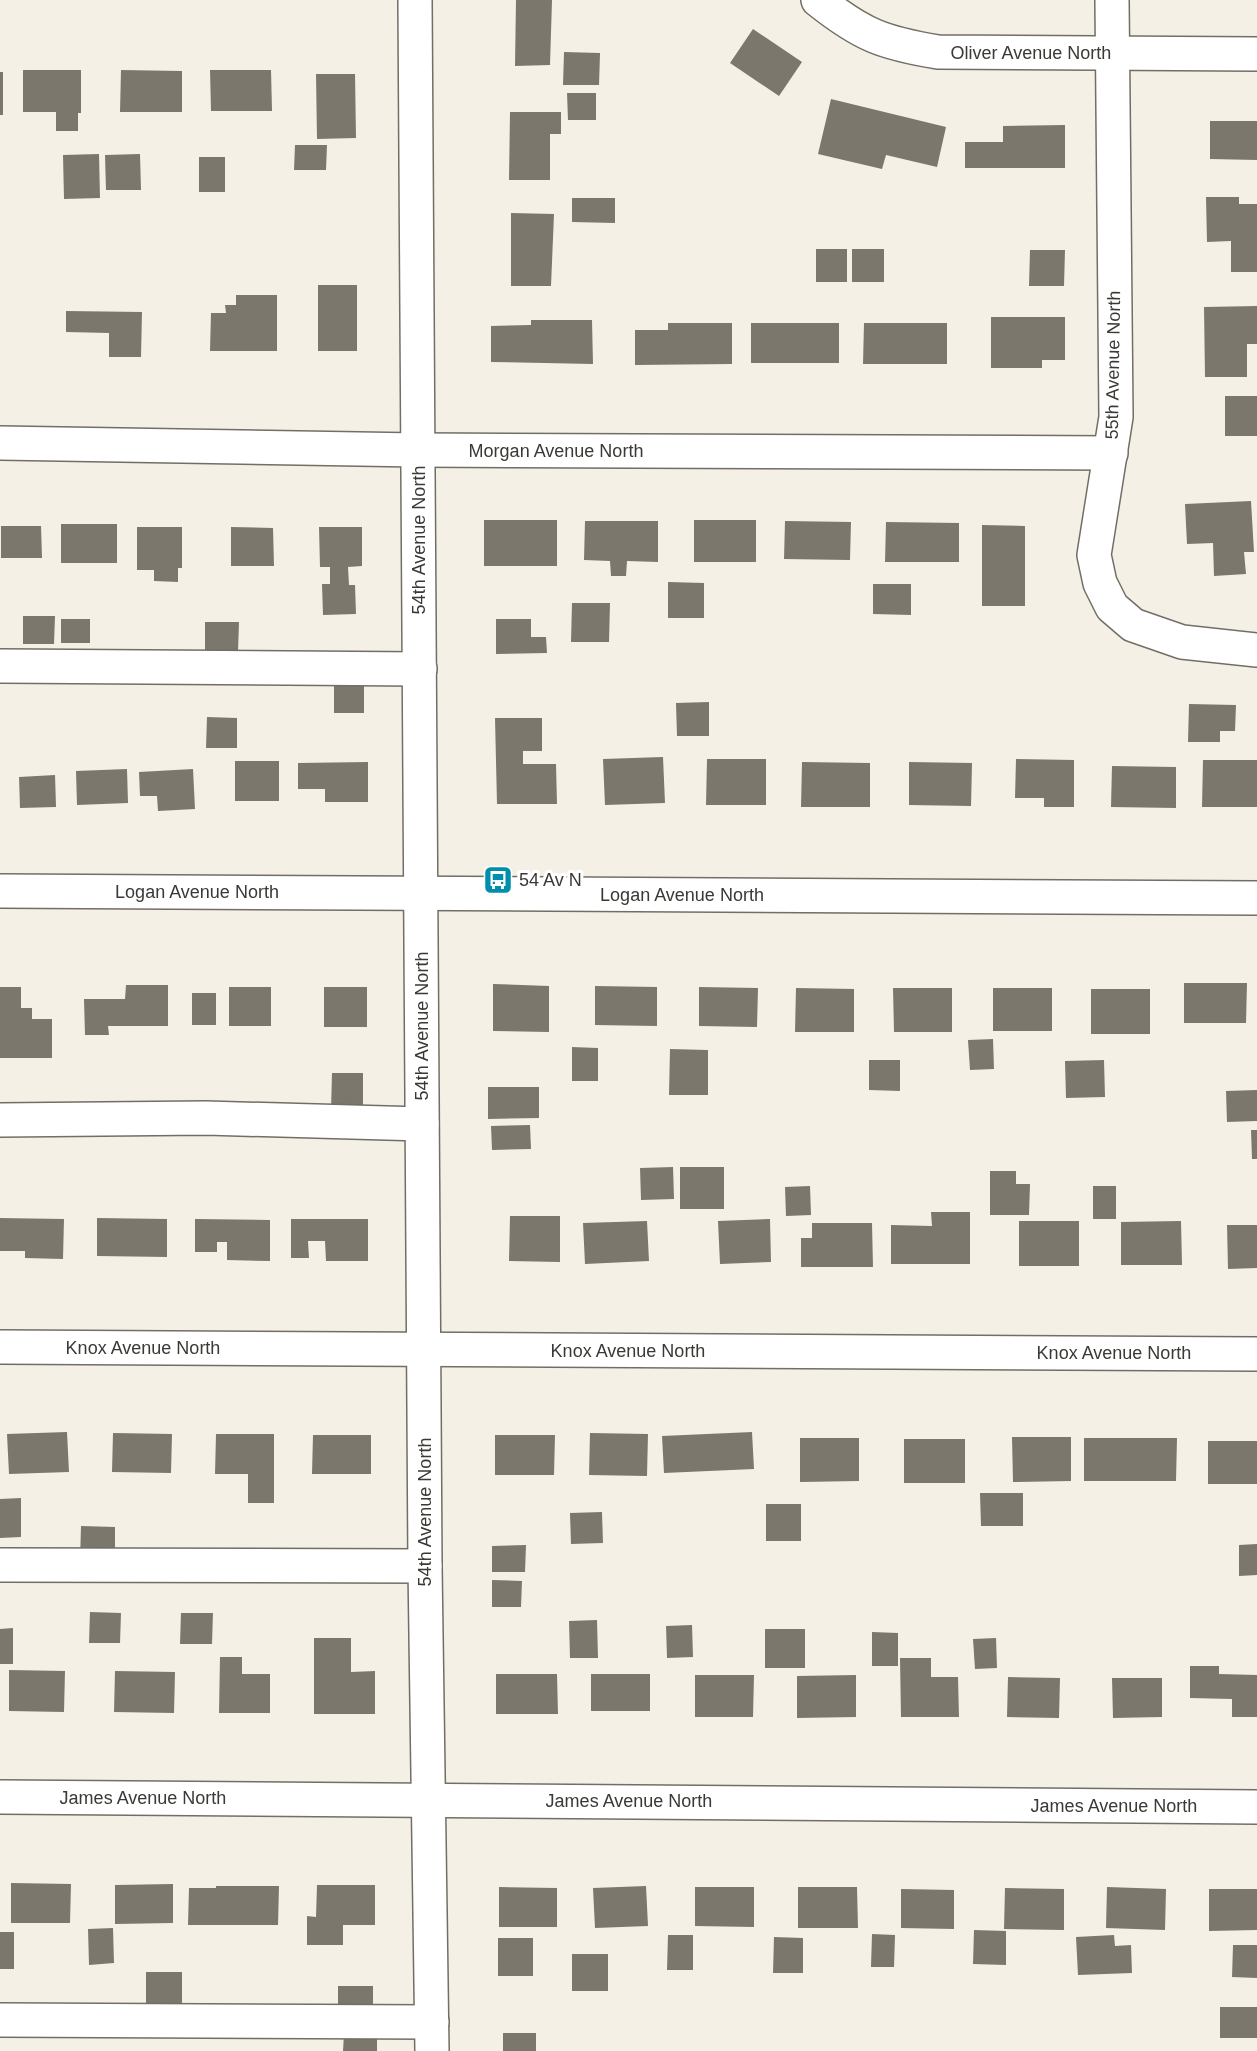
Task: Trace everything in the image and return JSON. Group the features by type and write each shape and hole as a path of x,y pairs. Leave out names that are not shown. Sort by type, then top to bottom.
{"street":[{"name":"54th Avenue North","path":"415,0 423,1350 432,2036"},
{"name":"Oliver Avenue North","path":"818,0 852,26 894,45 938,52 1257,54"},
{"name":"55th Avenue North","path":"1112,0 1116,417 1094,555 1100,583 1112,607 1133,625 1159,636 1182,642 1257,651"},
{"name":"Morgan Avenue North","path":"0,443 418,450 1111,453"},
{"path":"0,666 420,669"},
{"name":"Logan Avenue North","path":"0,891 1257,898"},
{"path":"0,1120 206,1118 422,1124"},
{"name":"Knox Avenue North","path":"0,1347 1257,1354"},
{"path":"0,1565 425,1566"},
{"name":"James Avenue North","path":"0,1797 1257,1807"},
{"path":"0,2020 432,2036"}],"building":[{"path":"516,0 552,0 550,65 515,66"},
{"path":"753,29 802,62 779,96 730,63"},
{"path":"564,52 600,53 599,85 563,85"},
{"path":"23,70 81,70 81,113 78,113 78,131 56,131 56,112 23,112"},
{"path":"121,70 182,71 182,112 120,112"},
{"path":"210,70 271,70 272,111 211,111"},
{"path":"0,72 3,72 3,115 0,115"},
{"path":"316,74 355,74 356,138 317,139"},
{"path":"567,93 596,93 596,120 568,120"},
{"path":"831,99 946,127 937,167 886,155 882,169 818,154"},
{"path":"510,112 561,112 561,134 550,134 550,180 509,180"},
{"path":"1210,121 1257,121 1257,160 1210,159"},
{"path":"1065,125 1065,168 965,168 965,142 1003,142 1003,126"},
{"path":"295,145 327,145 326,170 294,170"},
{"path":"99,154 100,198 64,199 63,155"},
{"path":"140,154 141,190 106,190 105,155"},
{"path":"199,157 225,157 225,192 199,192"},
{"path":"1206,197 1239,197 1239,204 1257,204 1257,272 1231,272 1231,241 1207,242"},
{"path":"572,198 615,198 615,223 572,222"},
{"path":"511,213 554,214 551,286 511,286"},
{"path":"816,249 847,249 847,282 816,282"},
{"path":"852,249 884,249 884,282 852,282"},
{"path":"1030,250 1065,250 1064,286 1029,286"},
{"path":"318,285 357,285 357,351 318,351"},
{"path":"236,295 277,295 277,351 210,351 211,313 226,313 225,305 236,305"},
{"path":"1257,306 1257,344 1247,344 1247,377 1205,377 1204,307"},
{"path":"66,311 142,312 141,357 109,357 109,333 66,332"},
{"path":"991,317 1065,317 1065,360 1042,360 1042,368 991,368"},
{"path":"531,320 592,320 593,364 491,362 491,326 531,325"},
{"path":"668,323 732,323 732,364 635,365 635,330 668,330"},
{"path":"751,323 839,323 839,363 751,363"},
{"path":"864,323 947,323 947,364 863,364"},
{"path":"1225,396 1257,396 1257,436 1225,436"},
{"path":"1251,501 1254,552 1244,552 1246,574 1214,576 1213,543 1187,544 1185,504"},
{"path":"484,520 557,520 557,566 484,566"},
{"path":"694,520 756,520 756,562 694,562"},
{"path":"585,521 658,521 658,562 627,561 626,576 611,576 610,561 584,560"},
{"path":"785,521 851,522 850,560 784,559"},
{"path":"886,522 959,523 959,562 885,562"},
{"path":"61,524 117,524 117,563 61,563"},
{"path":"982,525 1025,526 1025,606 982,606"},
{"path":"1,526 41,526 42,558 1,558"},
{"path":"137,527 182,527 182,568 178,568 178,582 154,581 154,570 137,570"},
{"path":"231,527 273,528 274,566 231,566"},
{"path":"319,527 362,527 362,566 348,567 349,585 355,585 356,614 323,615 322,584 330,584 330,567 320,567"},
{"path":"668,582 704,583 704,618 668,618"},
{"path":"873,584 911,584 911,615 873,614"},
{"path":"572,603 610,603 609,642 571,642"},
{"path":"23,616 55,616 54,644 23,644"},
{"path":"61,619 90,619 90,643 61,643"},
{"path":"496,619 531,619 531,637 546,637 547,653 496,654"},
{"path":"205,622 239,622 238,652 205,652"},
{"path":"334,686 364,686 364,713 334,713"},
{"path":"709,702 709,736 677,736 676,703"},
{"path":"1189,704 1236,705 1235,731 1220,731 1220,742 1188,742"},
{"path":"207,717 237,718 237,748 206,748"},
{"path":"495,718 542,718 542,751 523,751 523,764 556,764 557,804 497,804"},
{"path":"663,757 665,803 605,805 603,759"},
{"path":"707,759 766,759 766,805 706,805"},
{"path":"1016,759 1074,760 1074,807 1044,807 1044,798 1015,798"},
{"path":"1203,760 1257,760 1257,807 1202,807"},
{"path":"235,761 279,761 279,801 235,801"},
{"path":"368,762 368,802 325,802 325,789 298,789 298,763"},
{"path":"802,762 870,763 870,807 801,807"},
{"path":"909,762 972,763 971,806 909,805"},
{"path":"1112,766 1176,767 1176,808 1111,807"},
{"path":"127,769 128,803 77,805 76,771"},
{"path":"193,769 195,809 158,811 157,796 140,796 139,772"},
{"path":"55,775 56,807 20,808 19,777"},
{"path":"1184,983 1247,983 1246,1023 1184,1023"},
{"path":"493,984 549,986 549,1032 493,1031"},
{"path":"126,985 168,985 168,1026 108,1026 109,1035 85,1035 84,999 125,999"},
{"path":"595,986 657,987 657,1026 595,1025"},
{"path":"0,987 21,987 21,1008 32,1008 32,1019 52,1019 52,1058 0,1058"},
{"path":"229,987 271,987 271,1026 229,1026"},
{"path":"324,987 367,987 367,1027 324,1027"},
{"path":"699,987 758,988 757,1027 699,1026"},
{"path":"796,988 854,989 854,1032 795,1032"},
{"path":"893,988 952,988 952,1032 894,1032"},
{"path":"993,988 1052,988 1052,1031 993,1031"},
{"path":"1091,989 1150,989 1150,1034 1091,1034"},
{"path":"192,993 216,993 216,1025 192,1025"},
{"path":"993,1039 994,1069 970,1070 968,1040"},
{"path":"572,1047 598,1048 598,1081 572,1081"},
{"path":"670,1049 708,1050 708,1095 669,1095"},
{"path":"869,1060 900,1060 900,1091 869,1090"},
{"path":"1104,1060 1105,1097 1066,1098 1065,1061"},
{"path":"332,1073 363,1073 363,1110 331,1110"},
{"path":"488,1087 539,1087 539,1118 488,1119"},
{"path":"1257,1090 1257,1121 1227,1122 1226,1091"},
{"path":"530,1125 531,1149 492,1150 491,1126"},
{"path":"1251,1130 1257,1130 1257,1159 1252,1159"},
{"path":"673,1167 674,1199 641,1200 640,1168"},
{"path":"680,1167 724,1167 724,1209 680,1209"},
{"path":"990,1171 1016,1171 1016,1184 1030,1184 1029,1215 990,1215"},
{"path":"810,1186 811,1215 786,1216 785,1187"},
{"path":"1093,1186 1116,1186 1116,1219 1093,1219"},
{"path":"931,1212 970,1212 970,1264 891,1264 891,1225 932,1226"},
{"path":"510,1216 560,1216 560,1262 509,1261"},
{"path":"0,1218 64,1219 63,1259 25,1258 25,1251 0,1251"},
{"path":"97,1218 167,1219 167,1257 97,1256"},
{"path":"195,1219 270,1220 270,1261 227,1260 227,1242 217,1242 217,1252 195,1252"},
{"path":"291,1219 368,1219 368,1261 326,1261 325,1241 308,1241 309,1258 291,1258"},
{"path":"770,1219 771,1262 720,1264 718,1221"},
{"path":"647,1221 649,1261 585,1264 583,1223"},
{"path":"1019,1221 1079,1221 1079,1266 1019,1266"},
{"path":"1181,1221 1182,1265 1121,1265 1121,1222"},
{"path":"812,1223 872,1223 873,1267 801,1267 801,1238 812,1238"},
{"path":"1227,1225 1257,1225 1257,1268 1228,1269"},
{"path":"67,1432 69,1472 9,1474 7,1434"},
{"path":"752,1432 754,1469 664,1473 662,1436"},
{"path":"113,1433 172,1434 171,1473 112,1472"},
{"path":"590,1433 648,1434 647,1476 589,1475"},
{"path":"216,1434 274,1434 274,1503 248,1503 248,1474 215,1474"},
{"path":"313,1435 371,1435 371,1474 312,1474"},
{"path":"495,1435 555,1435 554,1475 495,1475"},
{"path":"1012,1437 1071,1437 1071,1481 1013,1482"},
{"path":"800,1438 859,1438 859,1481 800,1482"},
{"path":"1084,1438 1177,1438 1176,1481 1084,1481"},
{"path":"904,1439 965,1439 965,1483 904,1483"},
{"path":"1208,1441 1257,1441 1257,1484 1208,1484"},
{"path":"980,1493 1023,1493 1023,1526 981,1526"},
{"path":"21,1498 21,1537 0,1538 0,1499"},
{"path":"766,1504 801,1504 801,1541 766,1541"},
{"path":"602,1512 603,1543 571,1544 570,1513"},
{"path":"81,1526 115,1527 115,1562 80,1561"},
{"path":"1257,1544 1257,1575 1239,1576 1239,1545"},
{"path":"526,1545 525,1572 492,1572 492,1546"},
{"path":"492,1580 522,1581 521,1607 492,1607"},
{"path":"90,1612 121,1613 120,1643 89,1643"},
{"path":"181,1613 213,1613 212,1644 180,1644"},
{"path":"597,1620 598,1658 570,1658 569,1621"},
{"path":"692,1625 693,1657 667,1658 666,1626"},
{"path":"13,1628 13,1664 0,1664 0,1629"},
{"path":"765,1629 805,1629 805,1668 765,1668"},
{"path":"872,1632 898,1633 898,1666 872,1666"},
{"path":"314,1638 351,1638 351,1672 375,1671 375,1714 314,1714"},
{"path":"996,1638 997,1668 975,1669 973,1639"},
{"path":"220,1657 242,1657 242,1674 270,1674 270,1713 219,1713"},
{"path":"900,1658 931,1658 931,1677 958,1677 959,1717 901,1717"},
{"path":"1190,1666 1219,1666 1219,1674 1257,1675 1257,1717 1232,1717 1232,1699 1190,1698"},
{"path":"9,1670 65,1671 64,1712 9,1711"},
{"path":"115,1671 175,1672 174,1713 114,1712"},
{"path":"496,1674 557,1674 558,1714 496,1714"},
{"path":"591,1674 650,1674 650,1711 591,1711"},
{"path":"695,1675 754,1675 753,1717 695,1717"},
{"path":"856,1675 856,1717 797,1718 797,1676"},
{"path":"1008,1677 1060,1678 1059,1718 1007,1717"},
{"path":"1112,1678 1162,1678 1162,1717 1113,1718"},
{"path":"11,1883 71,1884 70,1923 11,1923"},
{"path":"173,1884 173,1923 115,1924 115,1885"},
{"path":"317,1885 375,1885 375,1925 343,1925 343,1945 307,1945 307,1916 316,1917"},
{"path":"216,1886 279,1886 278,1925 188,1925 189,1888 216,1888"},
{"path":"646,1886 648,1926 595,1928 593,1888"},
{"path":"499,1887 557,1888 557,1927 499,1927"},
{"path":"695,1887 754,1887 754,1927 695,1926"},
{"path":"798,1887 857,1887 858,1928 798,1928"},
{"path":"1107,1887 1166,1889 1165,1930 1106,1928"},
{"path":"1005,1888 1064,1889 1064,1930 1004,1929"},
{"path":"901,1889 954,1890 954,1929 901,1928"},
{"path":"1209,1889 1257,1889 1257,1930 1209,1931"},
{"path":"113,1928 114,1963 89,1965 88,1929"},
{"path":"974,1930 1006,1931 1006,1965 973,1964"},
{"path":"0,1932 14,1932 14,1969 0,1969"},
{"path":"872,1934 895,1935 894,1967 871,1967"},
{"path":"668,1935 693,1935 693,1970 667,1970"},
{"path":"1114,1935 1115,1946 1131,1945 1132,1973 1078,1975 1076,1937"},
{"path":"774,1937 803,1938 803,1973 773,1973"},
{"path":"498,1938 533,1938 533,1976 498,1976"},
{"path":"1233,1945 1257,1945 1257,1978 1232,1977"},
{"path":"572,1954 608,1954 608,1991 572,1991"},
{"path":"146,1972 182,1972 182,2008 146,2008"},
{"path":"338,1986 373,1986 373,2012 338,2012"},
{"path":"1220,2007 1257,2007 1257,2038 1220,2038"},
{"path":"503,2033 536,2033 536,2051 503,2051"},
{"path":"344,2034 377,2035 377,2051 343,2051"}],"place":[{"name":"54 Av N","path":"498,880"}]}
